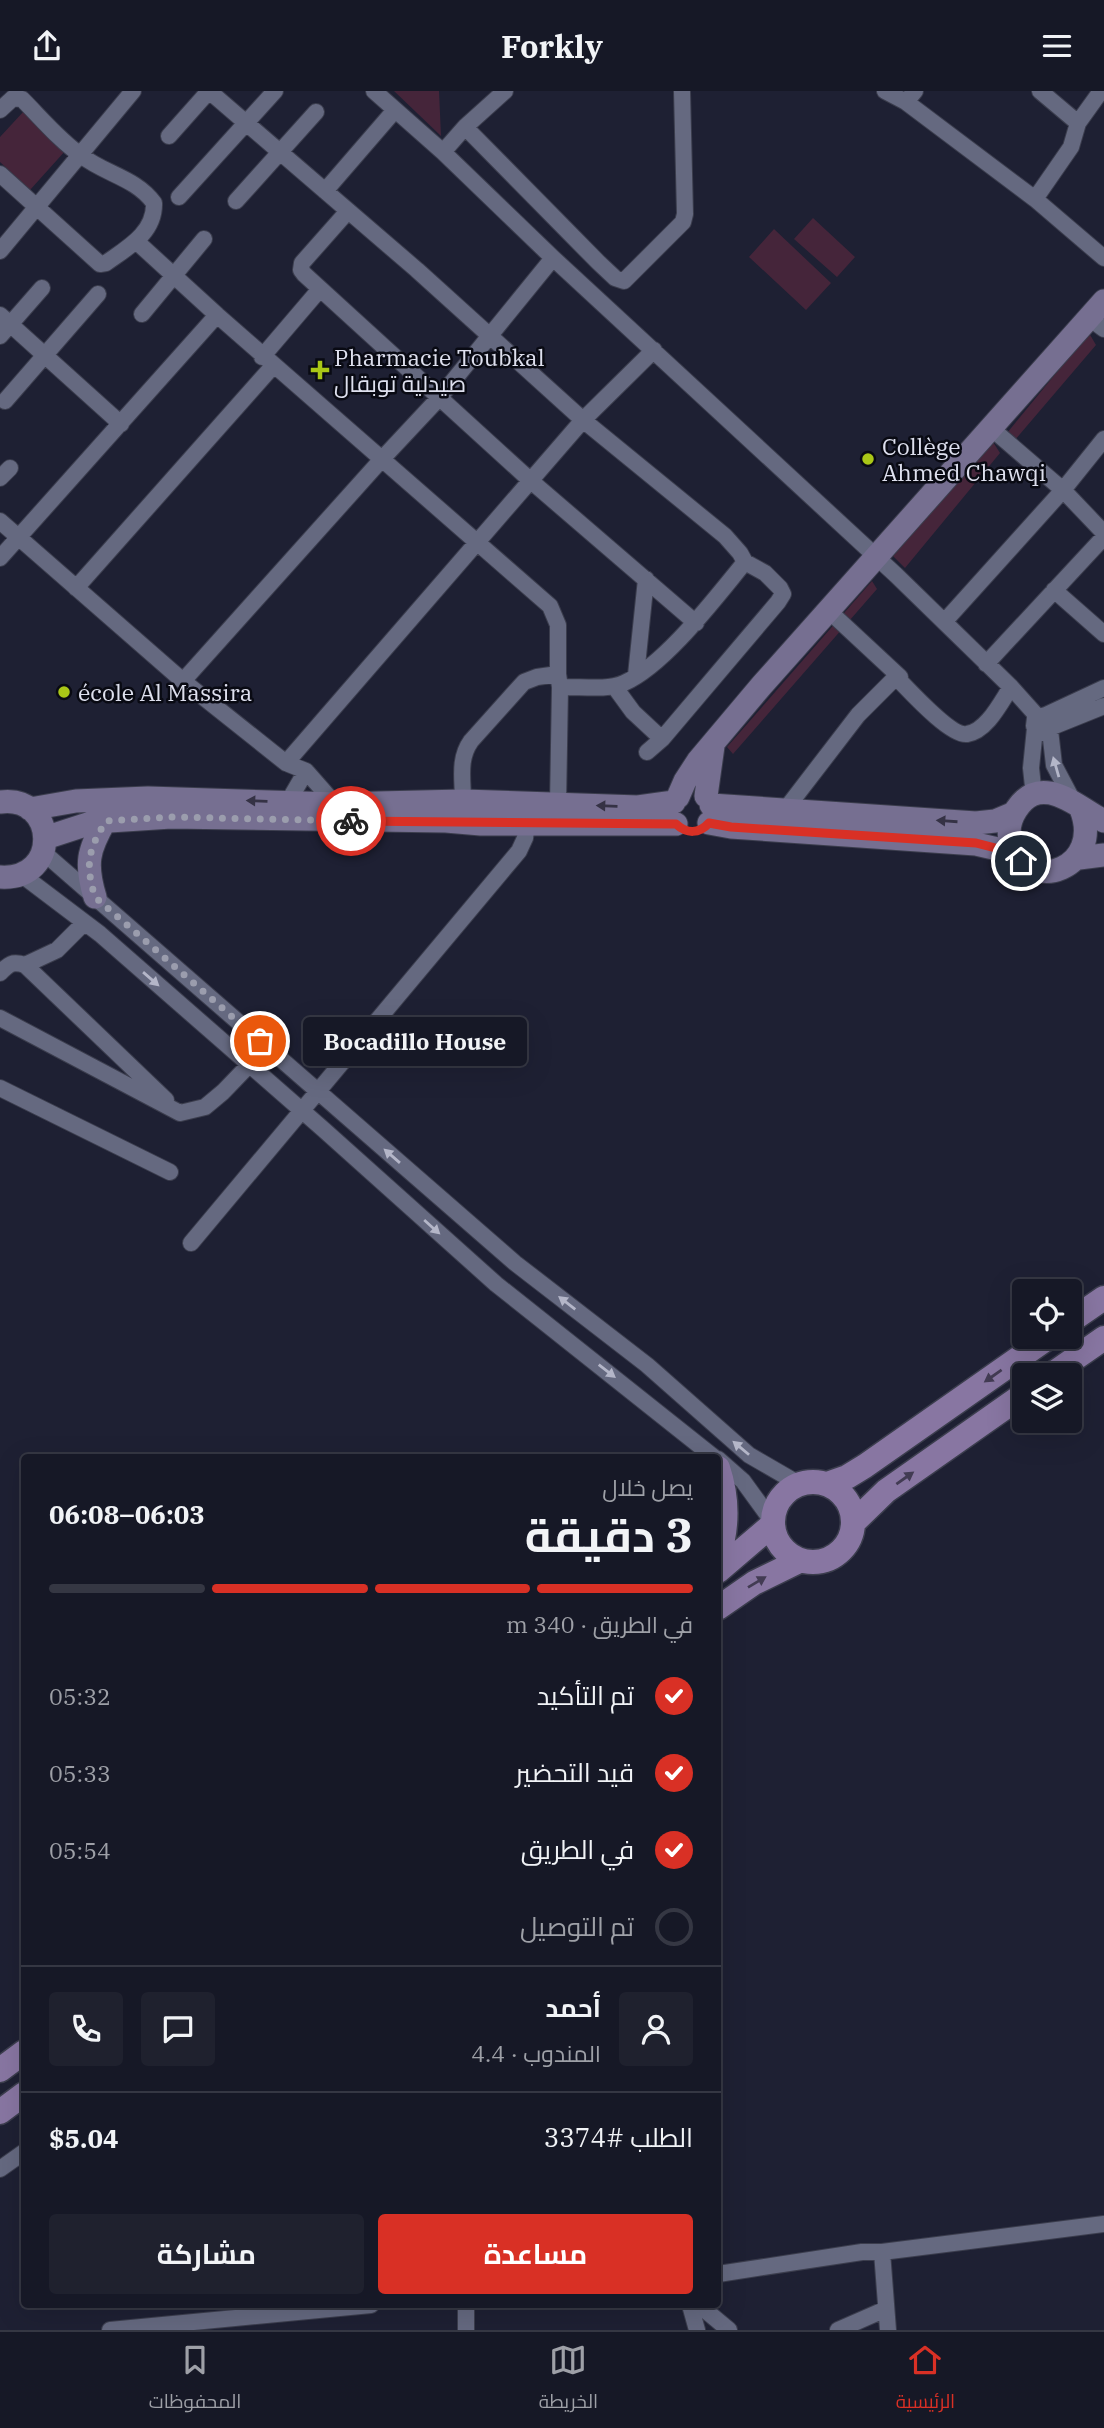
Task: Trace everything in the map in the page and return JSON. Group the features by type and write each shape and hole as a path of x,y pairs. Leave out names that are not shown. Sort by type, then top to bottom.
{"main road":[{"path":"1082,1313 1104,1298"},
{"path":"1068,1363 1104,1338"},
{"path":"827,1484 865,1467 1032,1349"},
{"path":"853,1523 886,1491 1012,1402"},
{"path":"799,1484 827,1484 841,1493 850,1506 852,1531 845,1546 832,1558 816,1563 799,1560 783,1550 778,1543 772,1523 774,1511 783,1495 799,1484"},
{"path":"721,1486 726,1506 721,1546"},
{"path":"721,1568 772,1523"},
{"path":"721,1606 754,1583 799,1560"},
{"path":"0,2070 21,2054"},
{"path":"0,2112 21,2096"}],"street":[{"path":"0,251 132,91"},
{"path":"169,136 209,91 214,93 490,334 583,420 724,536 745,562 765,573 780,588 781,597 662,739 647,752"},
{"path":"179,197 275,91"},
{"path":"44,845 94,823 106,821 171,817 527,824 676,808 690,792 731,827 976,843 1015,853 1030,867 1040,871 1061,870 1079,858 1086,846 1087,820 1054,765 1044,723 1011,687 945,621 553,258 443,152 374,91"},
{"path":"443,152 465,127 505,91"},
{"path":"465,127 598,262 615,278 624,281 683,222 682,91"},
{"path":"885,91 910,96 1104,258"},
{"path":"1040,91 1078,123"},
{"path":"1035,199 1071,147 1078,123 1101,91"},
{"path":"0,110 13,98 22,99 78,154 96,166 130,181 147,194 154,203 153,218 137,242 106,263 100,264 0,174"},
{"path":"324,191 395,110"},
{"path":"236,201 316,112"},
{"path":"348,211 302,263 301,270 531,481 696,622"},
{"path":"142,314 204,239"},
{"path":"137,242 267,361 550,606 558,625 558,804"},
{"path":"183,681 440,397 553,258"},
{"path":"42,288 3,325 45,355 121,424"},
{"path":"76,588 267,361 320,289"},
{"path":"5,401 98,294"},
{"path":"0,558 217,315"},
{"path":"713,746 705,828 686,831 676,808 690,773 762,685 991,428 1099,316"},
{"path":"286,763 583,420 654,349"},
{"path":"986,664 1054,590 1103,529 1063,490 991,428"},
{"path":"945,621 1063,490 1104,439"},
{"path":"0,521 183,681 286,763 306,771 335,804"},
{"path":"463,801 462,759 465,750 524,682 537,677 614,686 625,683 648,668 696,622 745,562"},
{"path":"636,675 646,579"},
{"path":"1054,590 1101,625"},
{"path":"785,810 858,715 896,677 900,677 829,611"},
{"path":"896,677 948,727 966,735 983,724 1011,687"},
{"path":"614,686 633,712 662,739"},
{"path":"1034,796 1031,768 1044,723 1104,688"},
{"path":"1044,723 1104,706"},
{"path":"288,802 306,771"},
{"path":"709,808 785,810 976,823 995,821 1014,813 1034,796 1054,793 1104,821"},
{"path":"30,809 97,799 335,804 463,801 676,808"},
{"path":"0,802 15,802 30,809 41,822 44,845 38,862 6,877"},
{"path":"1014,813 1009,833 1015,853"},
{"path":"25,965 57,950 80,919 93,895 88,863 94,839 106,821"},
{"path":"191,1243 519,851 526,838 527,824"},
{"path":"44,845 134,932 515,1263 646,1365 750,1455 799,1484"},
{"path":"1079,858 1104,855"},
{"path":"6,877 80,919 496,1284 627,1386 708,1454"},
{"path":"118,951 134,932"},
{"path":"0,973 9,964 16,962 25,965 180,1113"},
{"path":"0,1018 180,1113 205,1107 223,1093 249,1065"},
{"path":"0,1088 170,1172"},
{"path":"721,1464 743,1481 764,1507 772,1523"},
{"path":"0,2169 21,2154"},
{"path":"721,2274 862,2252 882,2252 1104,2224"},
{"path":"882,2252 888,2330"},
{"path":"110,2330 340,2308"},
{"path":"466,2308 466,2330"},
{"path":"691,2308 697,2330"},
{"path":"703,2308 729,2330"},
{"path":"838,2330 886,2309"}],"shaded area":[{"path":"394,91 439,91 441,136"},
{"path":"24,111 66,150 30,190 0,162 0,137"},
{"path":"813,218 855,257 837,277 794,239"},
{"path":"774,229 831,283 806,310 749,257"},
{"path":"1089,333 1096,345 1014,441 1007,433"},
{"path":"993,442 1000,453 905,568 893,556"},
{"path":"872,581 877,589 733,754 727,747"}],"way so far":[{"path":"260,1041 95,897 88,875 94,839 106,821 171,817 351,821"}],"place":[{"name":"Pharmacie Toubkal صيدلية توبقال","path":"320,370"},
{"name":"Collège Ahmed Chawqi","path":"868,459"},
{"name":"école Al Massira","path":"64,692"},
{"name":"Bocadillo House","path":"260,1041"}],"route":[{"path":"351,821 676,824 693,832 705,828 709,823 877,838 976,843 1015,853 1021,861"}]}
